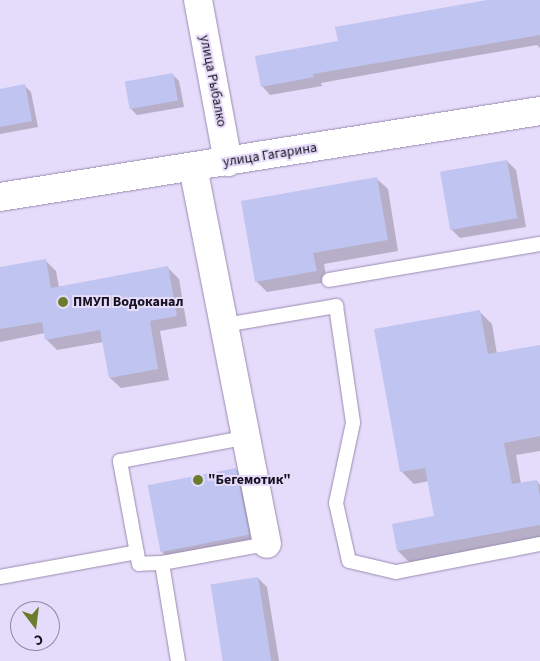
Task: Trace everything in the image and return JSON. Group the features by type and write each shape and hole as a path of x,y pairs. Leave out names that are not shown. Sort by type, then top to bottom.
{"street":[{"name":"улица Рыбалко","path":"198,0 228,162"},
{"name":"улица Гагарина","path":"0,197 540,111"},
{"path":"193,167 248,437 267,544"}],"lane":[{"path":"329,280 540,244"},
{"path":"225,325 336,306 353,423 336,503 349,561 396,572 540,544"},
{"path":"248,437 120,461 139,564 162,563 267,544"},
{"path":"0,577 137,552"},
{"path":"162,563 178,661"}],"building":[{"path":"487,0 540,0 540,35 313,74 314,77 261,87 255,56 338,41 335,27"},
{"path":"173,73 178,101 130,109 125,82"},
{"path":"25,84 32,121 0,127 0,89"},
{"path":"507,160 517,218 450,230 440,172"},
{"path":"377,177 388,240 313,253 317,271 255,282 241,201"},
{"path":"46,259 51,288 168,266 177,316 150,321 158,369 109,378 100,330 45,340 42,322 0,329 0,267"},
{"path":"480,310 488,354 540,345 540,436 504,443 512,484 537,480 540,496 540,525 397,551 392,524 434,516 425,468 400,472 374,329"},
{"path":"236,468 249,535 161,552 148,485"},
{"path":"258,577 271,661 223,661 211,585"}],"place":[{"name":"ПМУП Водоканал","path":"63,302"},
{"name":"\"Бегемотик\"","path":"198,480"}]}
